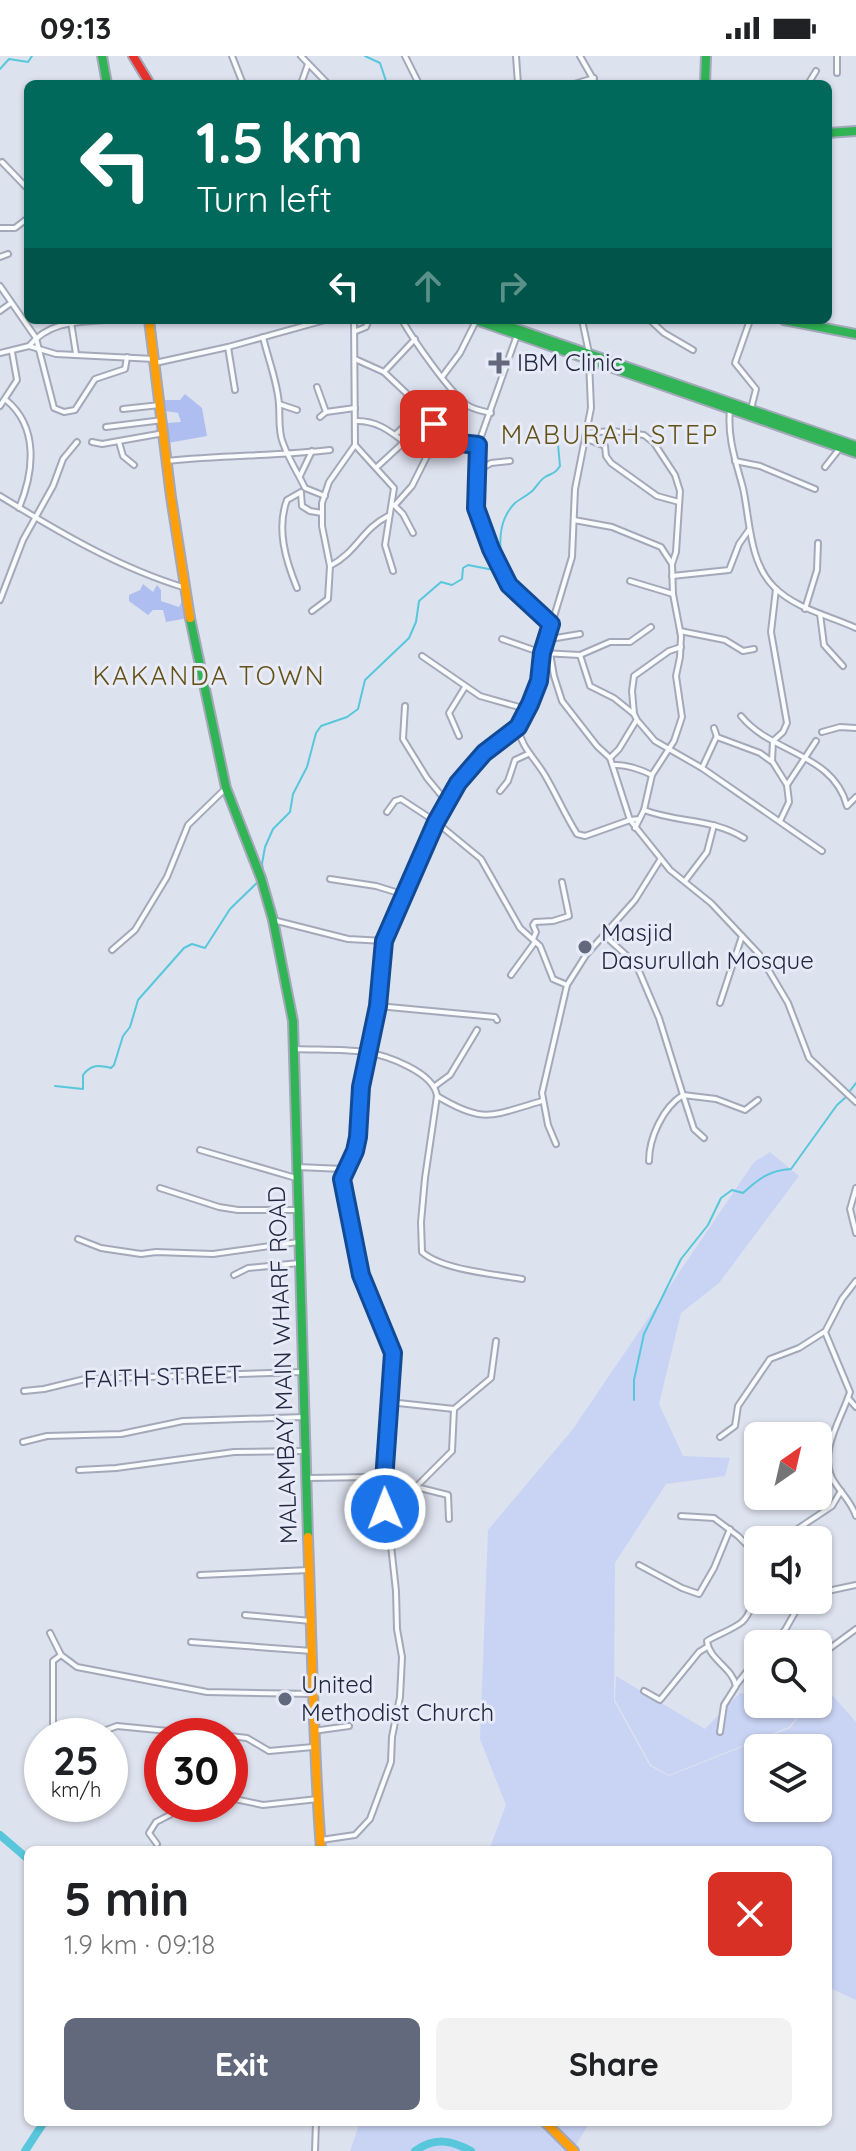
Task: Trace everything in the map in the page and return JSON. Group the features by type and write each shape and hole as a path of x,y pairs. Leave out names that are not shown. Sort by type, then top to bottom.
{"main road":[{"path":"102,56 106,80"},
{"path":"131,56 145,80"},
{"path":"705,80 706,56"},
{"path":"832,133 856,131"},
{"name":"MALAMBAY MAIN WHARF ROAD","path":"150,324 193,634 226,788 262,880 273,920 287,983 295,1049 313,1747 321,1846"},
{"path":"489,324 856,453"},
{"path":"499,324 518,333"},
{"path":"805,324 856,334"},
{"path":"731,407 751,410 856,446"},
{"path":"549,2126 574,2151"}],"street":[{"path":"232,56 241,80"},
{"path":"301,56 324,80"},
{"path":"405,56 417,80"},
{"path":"516,56 518,80"},
{"path":"581,56 594,80"},
{"path":"837,56 837,73"},
{"path":"302,80 308,64"},
{"path":"810,80 816,71"},
{"path":"2,162 24,185"},
{"path":"0,228 15,228 24,221"},
{"path":"0,257 8,254"},
{"path":"0,286 24,321"},
{"path":"0,311 11,303"},
{"path":"26,324 42,350 54,408 64,412 75,410 95,379 125,369 127,357"},
{"path":"0,353 29,346 48,330 65,324"},
{"path":"71,324 76,354"},
{"path":"29,346 56,354 155,361 228,347 310,324"},
{"path":"312,611 328,599 330,566 322,513 325,496 329,482 355,445 355,324"},
{"path":"356,331 367,324"},
{"path":"405,324 442,377 470,407 491,413"},
{"path":"442,377 460,353 474,324"},
{"path":"521,324 478,445 476,508 491,549 509,585 551,627 550,653 562,701 610,758 635,828 660,860 759,954 783,993 809,1058 856,1102"},
{"path":"321,1840 355,1835 367,1824 375,1808 391,1762 402,1657 384,1481 393,1353 361,1275 342,1187 344,1169 355,1151 358,1137 361,1087 378,1006 384,941 446,802 468,768 518,727 539,681 542,653 570,569 575,489 591,408 589,357 583,324"},
{"path":"654,324 693,350"},
{"path":"749,324 735,363 756,389 751,410"},
{"path":"263,337 279,404 280,434 294,471 300,476"},
{"path":"384,372 415,338"},
{"path":"228,347 235,390"},
{"path":"0,406 17,380 12,352"},
{"path":"355,359 384,372 423,409 451,442"},
{"path":"317,387 326,412"},
{"path":"6,400 14,406 25,426 32,450 30,471 19,508"},
{"path":"279,404 297,410"},
{"path":"123,409 160,405"},
{"path":"731,407 729,428 749,530 759,561 776,589 805,609 856,628"},
{"path":"320,417 326,412 355,408"},
{"path":"396,434 423,409"},
{"path":"106,427 163,420"},
{"path":"357,421 371,421 427,456"},
{"path":"585,435 612,431 649,438 675,475 680,491 672,576 680,631 681,647 676,676 682,717 670,748 652,775 644,810 635,828"},
{"path":"92,442 102,444 164,433"},
{"path":"585,435 605,446 611,463 657,496 680,502"},
{"path":"119,441 123,456 134,465"},
{"path":"0,600 34,518 53,486 63,459 77,442"},
{"path":"393,571 385,545 388,516 394,504 406,492 427,456 451,442 478,445"},
{"path":"377,467 403,443"},
{"path":"355,445 394,488 406,492"},
{"path":"825,467 840,448"},
{"path":"167,461 330,450"},
{"path":"312,451 300,476 302,506 322,513"},
{"path":"477,471 491,463 510,461"},
{"path":"735,461 760,466 815,489"},
{"path":"394,488 394,504 413,533"},
{"path":"297,588 287,565 281,521 287,500 303,490 325,496"},
{"path":"0,496 34,518 121,563 186,588"},
{"path":"330,566 345,558 371,525 388,516"},
{"path":"573,519 612,527 661,547 672,564"},
{"path":"672,576 729,570 741,539 749,530"},
{"path":"805,609 817,570 818,543"},
{"path":"0,578 7,578"},
{"path":"630,581 673,594"},
{"path":"772,761 773,741 787,723 771,632 776,589"},
{"path":"820,614 824,645 843,666"},
{"path":"502,639 542,653 580,655 610,642 630,642 651,627"},
{"path":"680,631 725,640 743,651 754,649"},
{"path":"550,639 580,634"},
{"path":"681,647 669,651 634,676 632,691 637,720 655,741 702,768 822,851"},
{"path":"580,655 590,686 614,698 634,714"},
{"path":"422,656 486,698 526,709"},
{"path":"459,736 449,713 465,687"},
{"path":"405,706 403,739 446,802"},
{"path":"741,716 756,731 806,756 830,774 844,794 847,806 856,797"},
{"path":"610,758 637,720"},
{"path":"518,727 528,754 544,773 577,834 585,836 639,819"},
{"path":"822,732 840,727 856,728"},
{"path":"702,768 717,737 714,728"},
{"path":"717,737 760,753 772,761 787,785 789,802 780,821"},
{"path":"787,785 816,741"},
{"path":"500,791 508,781 515,760 528,754"},
{"path":"614,765 628,765 652,775"},
{"path":"112,950 135,930 167,877 188,825 226,788"},
{"path":"387,812 395,801 401,799 436,822 481,859 520,928 534,941 553,979 567,985"},
{"path":"644,810 727,828 744,838"},
{"path":"685,881 707,852 714,825"},
{"path":"556,1144 542,1101 543,1083 567,985 581,962 635,900 660,860"},
{"path":"330,879 376,886 403,894"},
{"path":"511,975 534,941 535,922 569,916 562,882"},
{"path":"273,920 348,939 384,941"},
{"path":"604,935 636,964 659,1018 694,1129 704,1138"},
{"path":"720,1003 742,936"},
{"path":"378,1006 495,1017 497,1020"},
{"path":"435,1086 450,1075 477,1030"},
{"path":"295,1049 368,1052 408,1067 435,1086 437,1096 421,1222 422,1252 452,1265 522,1279"},
{"path":"649,1161 650,1148 662,1119 671,1104 683,1095 716,1099 745,1110 758,1100"},
{"path":"437,1096 466,1113 487,1116 542,1101"},
{"path":"200,1150 298,1178"},
{"path":"297,1167 344,1169"},
{"path":"160,1188 229,1209 297,1210"},
{"path":"856,1188 850,1209 856,1233"},
{"path":"78,1239 101,1248 141,1254 213,1254 298,1242"},
{"path":"234,1275 248,1268 299,1263"},
{"path":"720,1437 735,1426 741,1400 770,1359 799,1348 825,1332 842,1299 856,1282"},
{"path":"825,1332 848,1385 848,1398 829,1455 831,1475 856,1516"},
{"path":"389,1402 454,1409 489,1382 496,1341"},
{"name":"FAITH STREET","path":"24,1391 94,1378 303,1372"},
{"path":"848,1398 856,1407"},
{"path":"416,1487 452,1451 454,1409"},
{"path":"23,1442 47,1436 121,1434 183,1421 304,1417"},
{"path":"79,1470 234,1452 306,1451"},
{"path":"308,1478 373,1477 448,1495 449,1519"},
{"path":"802,1526 832,1506 841,1491"},
{"path":"681,1516 708,1516 719,1520 744,1544"},
{"path":"639,1565 699,1594 730,1529"},
{"path":"200,1575 309,1570"},
{"path":"832,1590 856,1585"},
{"path":"644,1691 660,1700 695,1656 707,1647 709,1639 738,1625 748,1614"},
{"path":"245,1615 311,1621"},
{"path":"832,1647 856,1629"},
{"path":"50,1633 61,1655 77,1667 207,1692 314,1694"},
{"path":"191,1642 312,1651"},
{"path":"707,1647 731,1673 736,1686"},
{"path":"53,1718 53,1661 61,1655"},
{"path":"720,1732 724,1705 744,1675"},
{"path":"313,1731 349,1726"},
{"path":"248,1739 269,1751 313,1747"},
{"path":"248,1802 263,1805 318,1799"},
{"path":"157,1844 149,1833 152,1825 158,1822"},
{"path":"315,2151 316,2126"}],"shaded area":[{"path":"185,394 202,408 207,436 168,443 167,423 181,422 178,413 166,411 165,400 180,400"},
{"path":"143,584 153,592 157,585 161,590 161,601 179,607 183,599 188,618 166,622 163,610 153,610 148,615 129,601 129,595 140,590"},
{"path":"770,1152 799,1176 719,1283 681,1313 659,1404 683,1456 730,1458 725,1476 666,1484 615,1563 614,1701 650,1766 669,1776 744,1746 744,1822 832,1822 832,1734 775,1734 790,1728 798,1718 832,1718 832,1695 856,1722 856,2000 832,1989 832,1846 491,1846 506,1805 480,1739 488,1530 573,1429 754,1162"},
{"path":"616,1676 705,1729 740,1693 744,1694 744,1718 796,1718 789,1727 772,1734 744,1734 744,1745 669,1775 651,1765 615,1700"},
{"path":"359,2126 588,2126 572,2151 350,2151"}],"waterway":[{"path":"0,69 9,59 28,62 32,56"},
{"path":"365,56 380,63 386,80"},
{"path":"502,565 500,540 505,517 515,503 560,466 557,434"},
{"path":"55,1086 83,1089 83,1075 89,1069 99,1066 111,1068 114,1065 138,1000 184,948 192,944 205,948 230,909 264,876 262,864 265,847 273,829 290,812 293,794 307,767 316,733 321,726 347,717 358,709 365,680 409,638 416,622 419,601 441,582 452,585 462,579 463,568 468,565 499,571"},
{"path":"849,1092 856,1083"},
{"path":"634,1400 634,1380 644,1334 681,1259 708,1225 721,1198 732,1190 743,1193 771,1173 791,1169 846,1097"},
{"path":"0,1835 24,1856"},
{"path":"25,2151 41,2126"},
{"path":"415,2151 436,2142 457,2144 471,2151"}],"traffic: fast":[{"path":"102,56 106,80"},
{"path":"705,80 706,56"},
{"path":"832,133 856,131"},
{"path":"487,324 856,453"},
{"path":"503,324 856,446"},
{"path":"805,324 856,334"},
{"path":"190,618 226,788 261,878 273,920 293,1021 308,1537"}],"traffic: slow":[{"path":"149,324 190,618"},
{"path":"308,1537 321,1846"},
{"path":"549,2126 574,2151"}],"traffic: jam":[{"path":"133,56 148,80"}],"place":[{"name":"IBM Clinic","path":"499,363"},
{"name":"Masjid Dasurullah Mosque","path":"585,947"},
{"name":"United Methodist Church","path":"285,1699"}],"district":[{"name":"MABURAH STEP","path":"610,435"},
{"name":"KAKANDA TOWN","path":"209,676"}],"route":[{"path":"385,1509 384,1481 393,1353 361,1275 342,1187 344,1169 355,1151 358,1137 361,1087 378,1006 382,951 406,887 443,807 468,768 518,727 530,704 539,681 542,653 551,624 509,585 491,549 476,508 478,445 451,442 434,424"}]}
